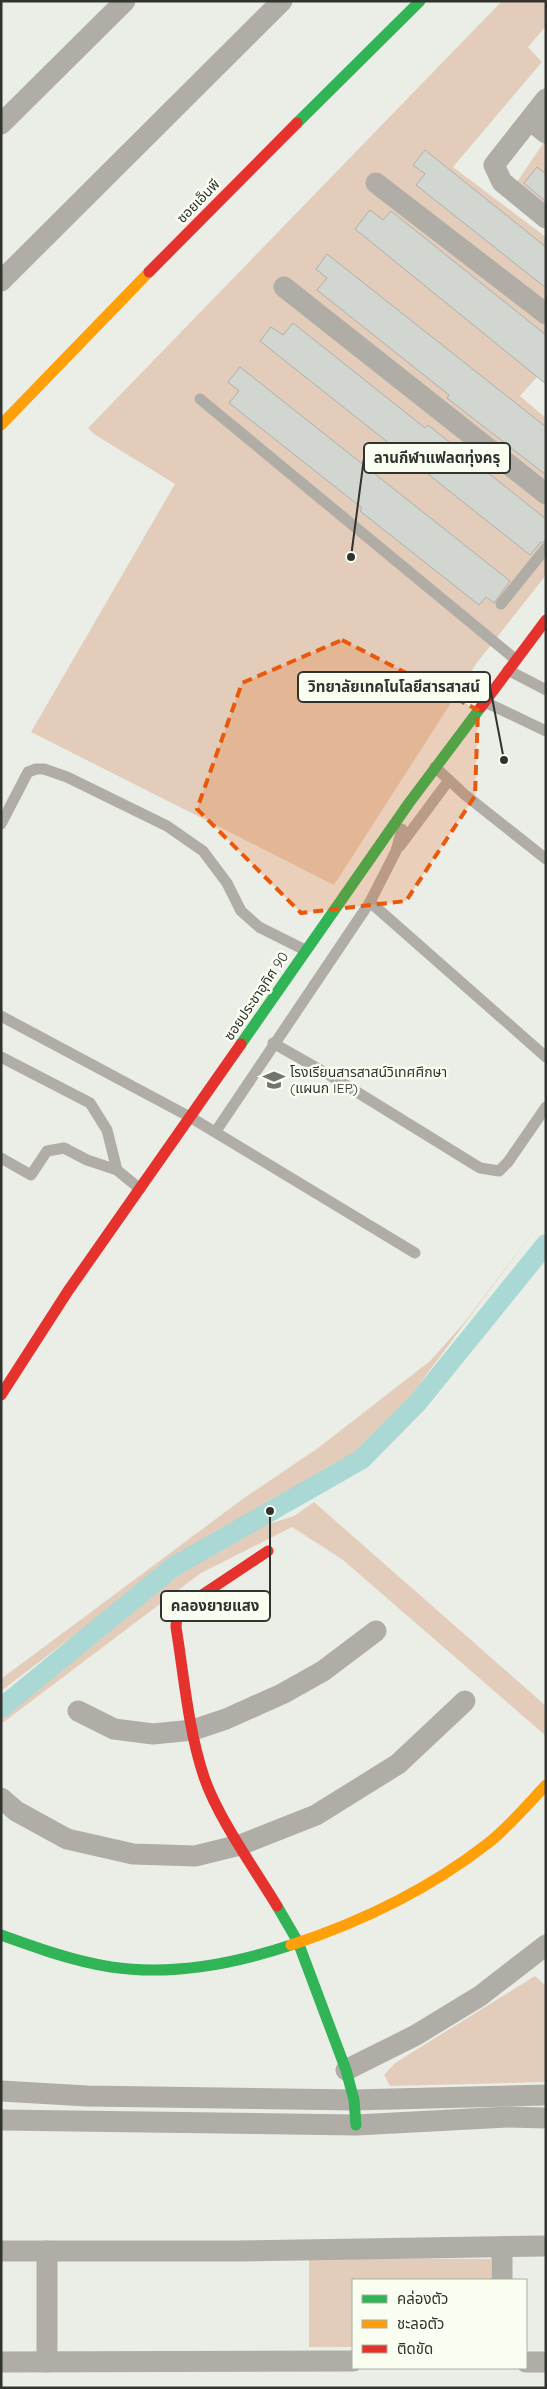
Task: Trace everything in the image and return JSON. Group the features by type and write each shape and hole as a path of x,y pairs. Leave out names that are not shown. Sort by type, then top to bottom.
{"street":[{"path":"1,124 125,1"},
{"path":"1,281 282,1"},
{"name":"ซอยเอ็นพี","path":"1,426 250,169 420,1"},
{"path":"546,100 538,126 494,165 502,182 546,218"},
{"path":"376,182 546,314"},
{"path":"284,287 546,494"},
{"name":"ซอยประชาอุทิศ 90","path":"1,1395 68,1291 408,803 483,701 546,620"},
{"path":"268,1551 184,1606 177,1615 176,1627 193,1730 204,1777 217,1806 298,1942 346,2070 354,2100 356,2125"},
{"path":"78,1711 114,1729 153,1734 193,1730 226,1719 282,1694 323,1671 376,1631"},
{"path":"1,1798 16,1811 67,1839 133,1854 195,1856 240,1845 316,1815 398,1764 465,1701"},
{"path":"1,1935 60,1957 129,1969 190,1969 251,1958 370,1914 429,1884 488,1843 546,1785"},
{"path":"346,2070 416,2034 480,1996 546,1945"},
{"path":"1,2092 87,2096 354,2100 546,2095"},
{"path":"1,2120 356,2125 508,2117 546,2118"},
{"path":"1,2251 238,2251 546,2246"},
{"path":"502,2247 502,2279"},
{"path":"47,2251 47,2362"},
{"path":"1,2362 352,2361"},
{"path":"527,2362 546,2362"}],"lane":[{"path":"200,399 515,659"},
{"path":"500,604 546,548"},
{"path":"507,670 546,690"},
{"path":"483,701 546,730"},
{"path":"435,767 546,859"},
{"path":"1,824 28,772 44,769 67,777 167,826 203,851 227,883 241,911 259,927 305,950"},
{"path":"216,1131 370,902 396,851 449,780"},
{"path":"396,851 408,803"},
{"path":"370,902 546,1057"},
{"path":"1,1016 216,1131 415,1253"},
{"path":"273,1044 331,1076 480,1168 499,1171 508,1162 546,1107"},
{"path":"1,1057 90,1103 108,1130 117,1170"},
{"path":"1,1158 31,1175 47,1151 64,1148 87,1160 117,1170 140,1189"}],"highlighted area":[{"path":"342,640 478,710 475,796 406,901 301,913 197,809 242,683"}],"shaded area":[{"path":"502,1 546,1 546,26 528,47 542,62 453,167 546,237 546,367 520,396 546,418 546,575 476,664 334,885 31,732 175,484 94,434 88,428"},
{"path":"546,139 546,206 517,182"},
{"path":"546,1215 385,1430 355,1454 160,1570 1,1691 1,1679 244,1498 318,1448 430,1361 464,1323"},
{"path":"314,1502 546,1706 546,1736 343,1560 292,1527 201,1573 1,1724 1,1711 190,1561 256,1528 294,1516"},
{"path":"535,1976 546,1986 546,2082 390,2086 384,2075 395,2063"},
{"path":"309,2258 491,2259 491,2279 352,2279 352,2347 309,2347"}],"building":[{"path":"425,150 546,247 546,288 416,185 425,174 413,165"},
{"path":"537,167 546,174 546,202 524,183"},
{"path":"370,210 383,220 391,211 546,335 546,384 355,229"},
{"path":"327,254 546,427 546,475 447,398 449,395 317,290 327,278 316,269"},
{"path":"293,323 425,428 428,425 546,519 546,541 540,543 530,555 260,341 271,327 283,335"},
{"path":"240,367 510,581 494,603 486,597 479,605 360,511 362,508 229,403 239,391 228,382"}],"waterway":[{"path":"1,1708 173,1567 362,1459 418,1402 546,1244"}],"traffic: fast":[{"path":"297,123 420,1"},
{"path":"241,1044 409,803 481,707"},
{"path":"277,1906 298,1942 346,2070 354,2100 356,2125"},
{"path":"1,1935 69,1958 111,1967 156,1970 225,1963 291,1945"}],"traffic: slow":[{"path":"1,425 149,272"},
{"path":"291,1945 368,1915 394,1903 442,1876 487,1844 518,1816 546,1785"}],"traffic: jam":[{"path":"149,272 297,123"},
{"path":"481,707 546,620"},
{"path":"1,1395 68,1291 241,1044"},
{"path":"268,1551 184,1607 177,1615 176,1627 190,1721 204,1777 227,1826 277,1906"}],"place":[{"name":"ลานกีฬาแฟลตทุ่งครุ","path":"351,557"},
{"name":"วิทยาลัยเทคโนโลยีสารสาสน์","path":"504,760"},
{"name":"โรงเรียนสารสาสน์วิเทศศึกษา (แผนก IEP)","path":"274,1080"},
{"name":"คลองยายแสง","path":"270,1511"}]}
